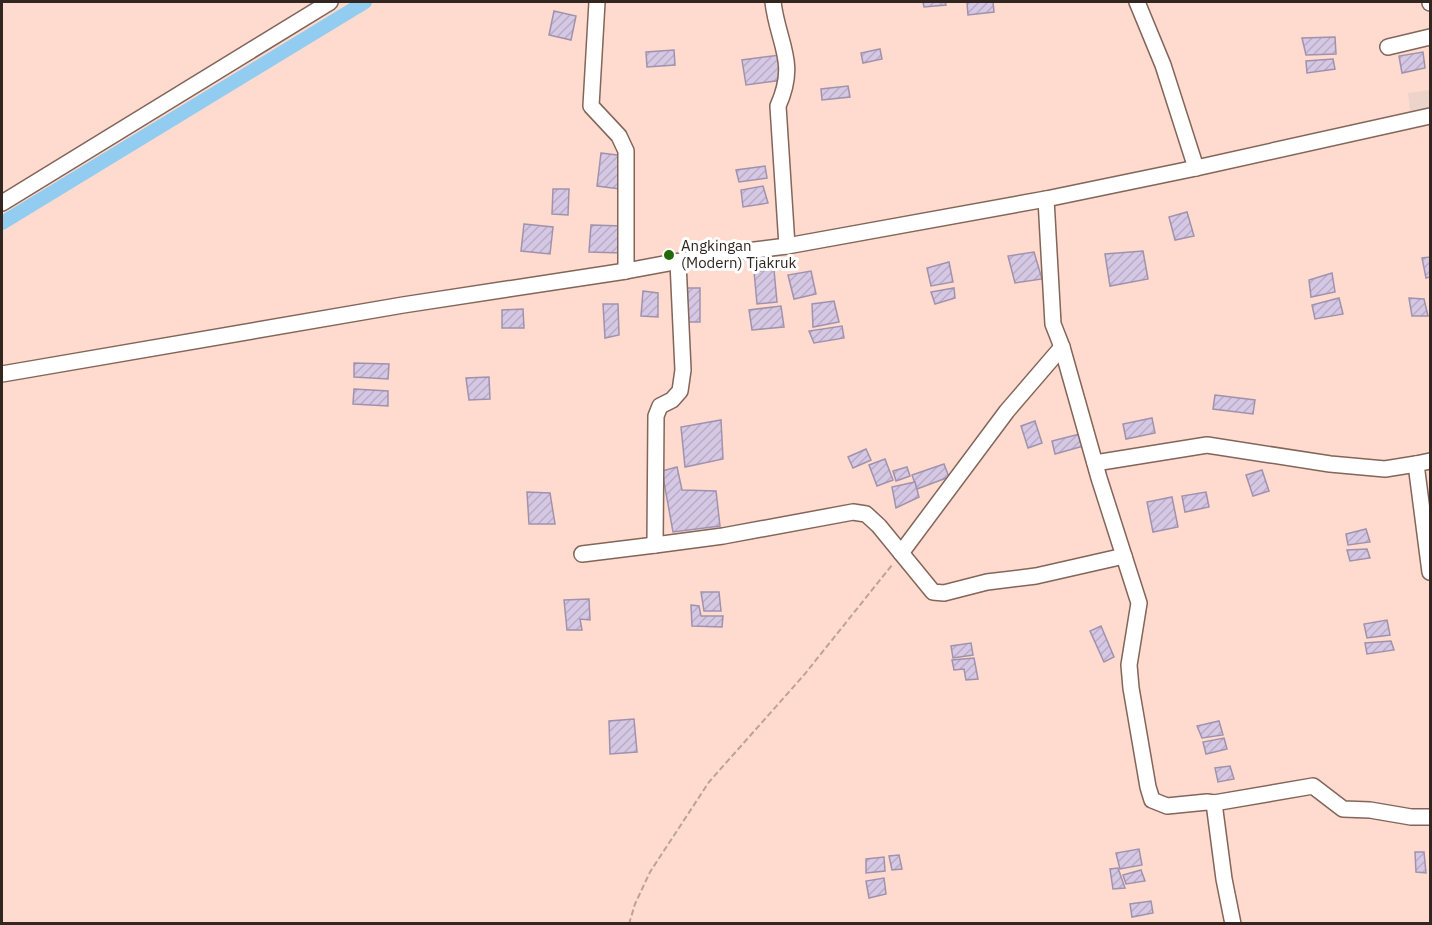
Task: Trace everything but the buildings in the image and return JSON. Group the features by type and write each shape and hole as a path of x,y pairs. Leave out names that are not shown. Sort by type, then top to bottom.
{"street":[{"path":"2,203 330,2"},
{"path":"597,2 591,106 619,136 626,151 626,271"},
{"path":"773,2 775,18 785,47 788,75 785,91 778,106 787,246"},
{"path":"1137,2 1163,65 1196,168"},
{"path":"1388,47 1431,37"},
{"path":"2,374 403,305 787,246 1046,199 1431,116"},
{"path":"1046,199 1053,324 1062,347 1095,463 1139,603 1131,647 1130,678 1152,800 1167,806 1207,802 1214,804 1313,786 1343,808 1410,817 1431,817"},
{"path":"655,545 656,416 660,406 672,400 680,391 683,370 678,262"},
{"path":"901,554 1007,411 1062,347"},
{"path":"1095,463 1206,445 1330,464 1384,469 1423,462 1431,572"},
{"path":"582,554 723,536 853,512 866,514 879,526 933,592 944,593 987,582 1036,576 1124,556"},
{"path":"1214,804 1224,879 1233,924"}],"path":[{"path":"629,924 635,904 650,872 709,782 804,675 901,554"}],"shaded area":[{"path":"1430,90 1430,108 1410,111 1408,93"}],"waterway":[{"path":"2,223 365,2"}],"place":[{"name":"Angkingan (Modern) Tjakruk","path":"669,255"}]}
